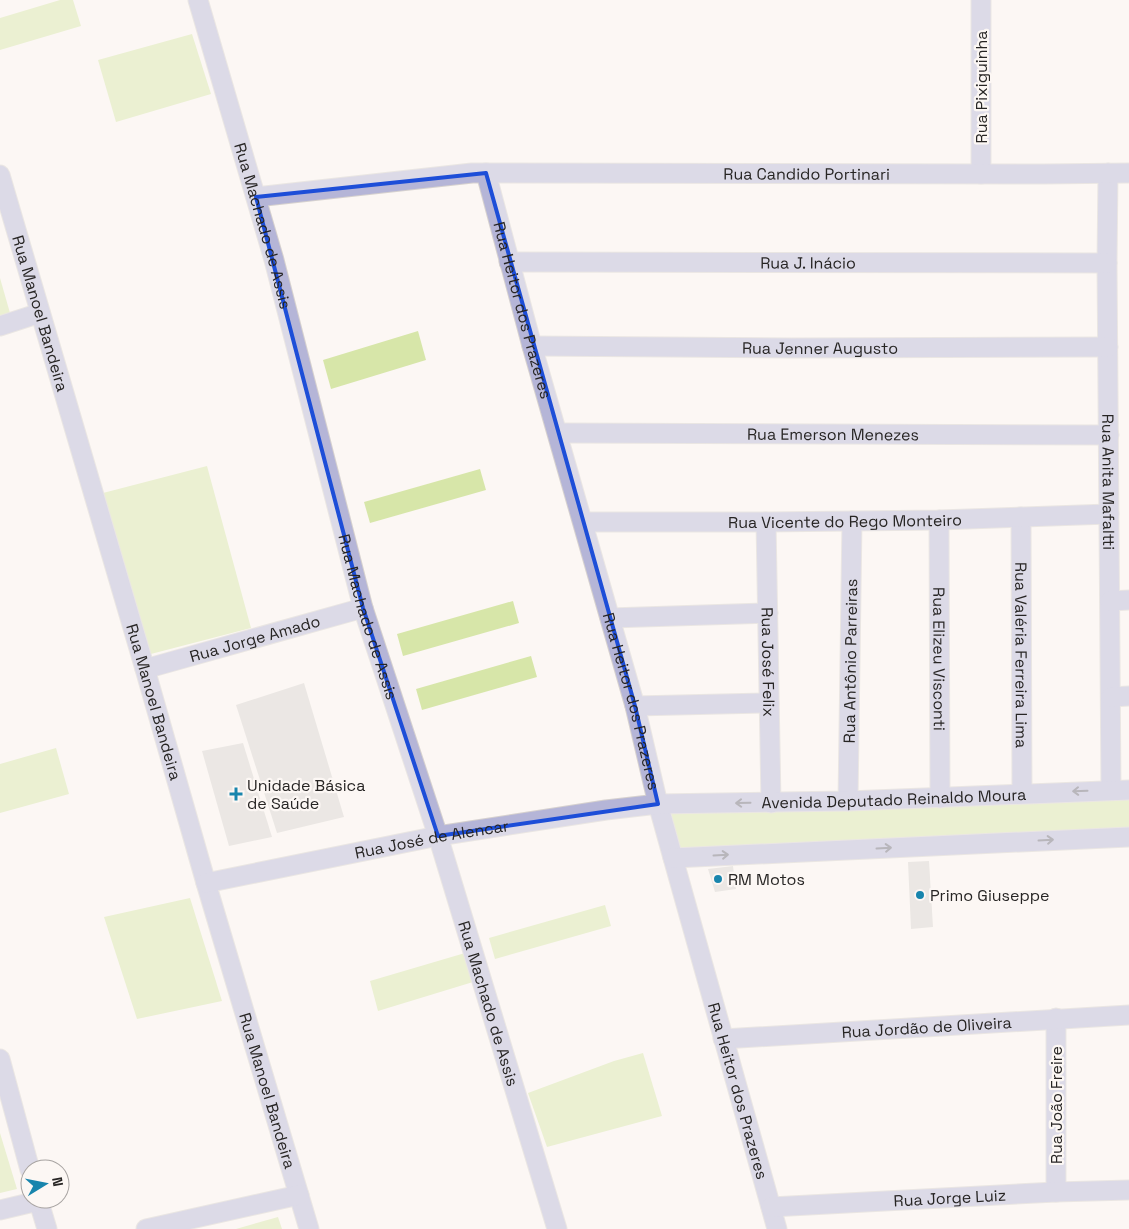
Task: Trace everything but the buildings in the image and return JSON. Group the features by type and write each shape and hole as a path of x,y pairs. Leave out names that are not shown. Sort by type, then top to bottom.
{"street":[{"name":"Rua Machado de Assis","path":"198,0 274,260 363,608 438,836 557,1229"},
{"name":"Rua Pixiguinha","path":"981,0 981,174"},
{"name":"Rua Candido Portinari","path":"256,197 472,173 1129,173"},
{"name":"Rua Heitor dos Prazeres","path":"486,173 532,346 635,706 658,804 777,1229"},
{"name":"Rua Anita Mafaltti","path":"1108,173 1110,601 1120,696 1120,790"},
{"name":"Rua Manoel Bandeira","path":"0,175 146,669 206,883 309,1229"},
{"name":"Rua J. Inácio","path":"509,262 1107,263"},
{"path":"0,326 40,314"},
{"name":"Rua Jenner Augusto","path":"532,346 791,348 1108,347"},
{"name":"Rua Emerson Menezes","path":"558,433 1109,435"},
{"name":"Rua Vicente do Rego Monteiro","path":"583,522 939,520 1109,514"},
{"name":"Rua Valéria Ferreira Lima","path":"1021,517 1022,793"},
{"name":"Rua Elizeu Visconti","path":"939,520 940,798"},
{"name":"Rua Antônio Parreiras","path":"848,801 852,521"},
{"name":"Rua José Felix","path":"766,522 771,802"},
{"path":"1110,601 1129,600"},
{"name":"Rua Jorge Amado","path":"146,669 363,608"},
{"path":"610,618 768,613"},
{"path":"635,706 770,704"},
{"name":"Avenida Deputado Reinaldo Moura","path":"658,804 848,801 1120,790"},
{"name":"Rua José de Alencar","path":"206,883 438,836 606,810 658,804"},
{"path":"673,858 1129,837"},
{"name":"Rua Jordão de Oliveira","path":"724,1039 1129,1015"},
{"name":"Rua João Freire","path":"1056,1018 1056,1192"},
{"path":"0,1059 27,1159"},
{"name":"Rua Jorge Luiz","path":"771,1207 1129,1190"},
{"path":"146,1229 299,1195"},
{"path":"0,1210 20,1205"},
{"path":"41,1209 47,1229"}],"highlighted area":[{"path":"486,173 635,706 658,804 438,836 363,608 256,197"}],"green space":[{"path":"60,0 73,0 81,26 0,50 0,18"},
{"path":"192,34 211,94 116,122 98,60"},
{"path":"0,278 12,320 0,324"},
{"path":"418,331 426,360 331,389 323,360"},
{"path":"207,466 251,628 147,655 103,493"},
{"path":"480,469 486,490 370,523 364,502"},
{"path":"513,601 519,623 403,656 397,634"},
{"path":"531,656 537,677 422,710 416,689"},
{"path":"56,748 69,794 0,813 0,764"},
{"path":"1129,790 1129,837 673,858 658,804"},
{"path":"190,898 222,1001 137,1019 104,917"},
{"path":"605,905 611,926 495,959 489,938"},
{"path":"465,953 473,982 378,1011 370,981"},
{"path":"643,1053 662,1116 547,1147 528,1093 614,1061"},
{"path":"0,1133 17,1189 0,1193"},
{"path":"278,1217 282,1229 236,1229"}],"place":[{"name":"Unidade Básica de Saúde","path":"236,794"},
{"name":"RM Motos","path":"718,879"},
{"name":"Primo Giuseppe","path":"920,895"}]}
